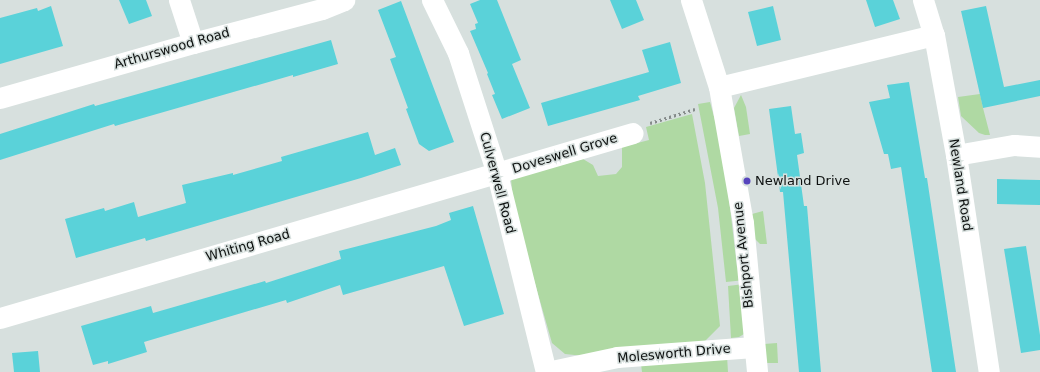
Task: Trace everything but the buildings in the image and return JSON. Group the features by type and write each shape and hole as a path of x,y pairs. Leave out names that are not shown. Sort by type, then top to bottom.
{"street":[{"path":"179,0 193,43"},
{"name":"Arthurswood Road","path":"0,98 193,43 322,9 344,0"},
{"name":"Culverwell Road","path":"432,0 458,53 497,174 546,372"},
{"name":"Bishport Avenue","path":"691,0 719,87 743,223 757,372"},
{"name":"Newland Road","path":"923,0 934,35 956,155 989,372"},
{"path":"719,87 934,35"},
{"name":"Doveswell Grove","path":"497,174 633,133"},
{"path":"956,155 1014,145 1040,147"},
{"name":"Whiting Road","path":"0,318 497,174"},
{"name":"Molesworth Drive","path":"546,372 617,357 754,347"}],"path":[{"path":"633,133 646,124 695,109"}],"green space":[{"path":"980,94 990,135 979,133 961,116 958,97"},
{"path":"741,95 746,107 750,134 739,136 734,108"},
{"path":"710,102 716,124 727,182 737,267 744,271 745,280 726,282 718,208 698,104"},
{"path":"692,114 705,183 720,326 705,341 584,356 565,354 552,343 514,210 511,179 583,159 593,165 598,176 616,174 622,167 622,147 649,140 646,127"},
{"path":"763,211 767,244 760,244 754,238 752,214"},
{"path":"744,284 744,334 739,337 731,338 728,286"},
{"path":"777,343 778,363 766,363 764,344"},
{"path":"727,356 728,372 642,372 641,364"}],"place":[{"name":"Newland Drive","path":"747,181"}]}
